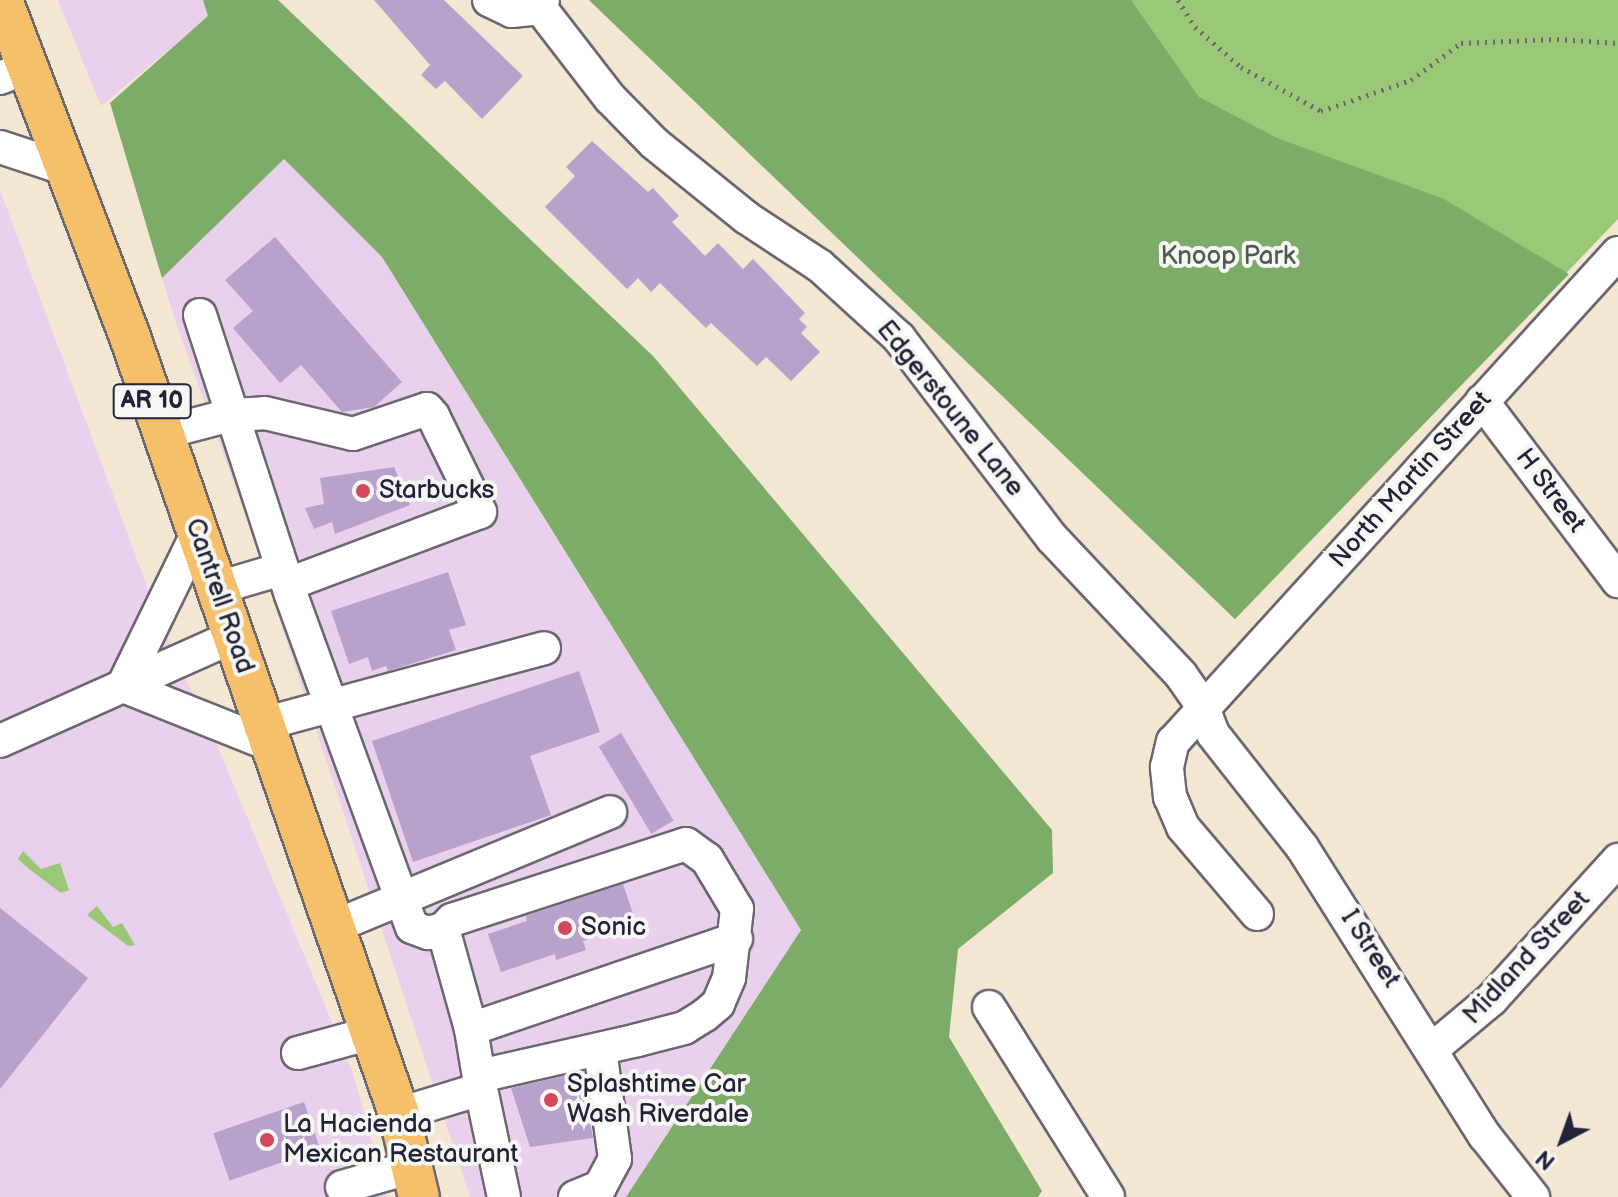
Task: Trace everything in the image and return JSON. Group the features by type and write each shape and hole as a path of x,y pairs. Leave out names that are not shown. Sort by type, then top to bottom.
{"main road":[{"name":"Cantrell Road","path":"2,0 14,72 64,168 162,433 399,1114 416,1182"}],"street":[{"name":"Edgerstoune Lane","path":"489,0 512,11 541,3 610,98 654,143 747,218 820,266 899,338 1052,538 1181,675 1202,705"},
{"path":"0,147 64,168"},
{"name":"North Martin Street","path":"1257,914 1183,827 1170,797 1167,767 1173,742 1202,705 1618,253"},
{"path":"200,315 285,576 412,927 428,933 443,929 452,920 686,844 707,859 730,892 737,909 736,939 729,978 718,1004 684,1028 480,1082 399,1114"},
{"name":"H Street","path":"1482,401 1618,581"},
{"path":"162,433 231,415 265,413 353,434 427,409 480,512 285,576 214,589"},
{"path":"123,686 197,534"},
{"path":"0,741 233,637"},
{"path":"123,686 267,735 334,707 544,648"},
{"name":"I Street","path":"1202,705 1213,734 1302,847 1485,1136 1533,1197"},
{"path":"333,927 400,896 610,812"},
{"name":"Midland Street","path":"1431,1050 1484,1008 1618,860"},
{"path":"443,929 471,1029 504,1197"},
{"path":"471,1029 736,939"},
{"path":"989,1007 1108,1197"},
{"path":"298,1053 371,1033"},
{"path":"575,1197 600,1187 615,1159 600,1049"},
{"path":"342,1187 416,1182"}],"path":[{"path":"1178,0 1195,27 1241,67 1321,111 1411,80 1461,43 1557,39 1618,43"}],"shaded area":[{"path":"58,0 203,0 209,16 101,106"},
{"path":"284,158 382,257 801,930 626,1197 470,1197 243,508 177,326 162,278"},
{"path":"0,190 164,632 218,747 353,1073 387,1197 0,1197"}],"green space":[{"path":"203,0 278,0 653,356 1052,830 1053,873 958,949 949,1037 1042,1191 1038,1197 626,1197 801,930 382,257 284,159 162,278 110,103 208,16"},
{"name":"Knoop Park","path":"589,0 1618,0 1618,219 1235,619"},
{"name":"Knoop Park","path":"589,0 1131,0 1199,97 1277,138 1444,199 1569,274 1235,619"},
{"path":"23,851 41,869 60,863 69,890 61,893 29,869 18,859"},
{"path":"97,906 113,927 122,923 135,945 128,946 87,915"}],"building":[{"path":"374,0 444,0 523,76 482,119 445,81 436,89 421,75 430,65"},
{"path":"592,141 648,192 653,188 679,216 672,222 705,256 718,243 743,269 753,259 805,313 799,319 807,327 801,333 820,352 791,381 766,357 757,366 711,323 706,328 660,283 651,292 638,278 627,289 545,207 575,176 566,167"},
{"path":"275,237 402,382 374,407 342,412 301,365 280,383 233,328 253,311 225,280"},
{"name":"Starbucks","path":"394,467 410,505 335,534 332,522 314,529 305,508 324,504 320,478"},
{"path":"448,572 466,625 449,630 456,650 388,671 386,666 372,671 368,657 349,664 331,611"},
{"path":"579,671 600,732 530,756 551,815 413,862 372,741"},
{"path":"621,733 674,820 651,834 599,746"},
{"name":"Sonic","path":"623,884 636,923 583,941 586,950 556,960 555,954 501,972 488,934 527,921 526,916"},
{"path":"0,908 88,978 0,1089"},
{"name":"Splashtime Car Wash Riverdale","path":"582,1072 593,1138 530,1147 511,1088"},
{"name":"La Hacienda Mexican Restaurant","path":"304,1102 320,1149 230,1181 213,1133"}],"place":[{"name":"Starbucks","path":"363,491"},
{"name":"Sonic","path":"565,928"},
{"name":"Splashtime Car Wash Riverdale","path":"551,1100"},
{"name":"La Hacienda Mexican Restaurant","path":"267,1140"}]}
